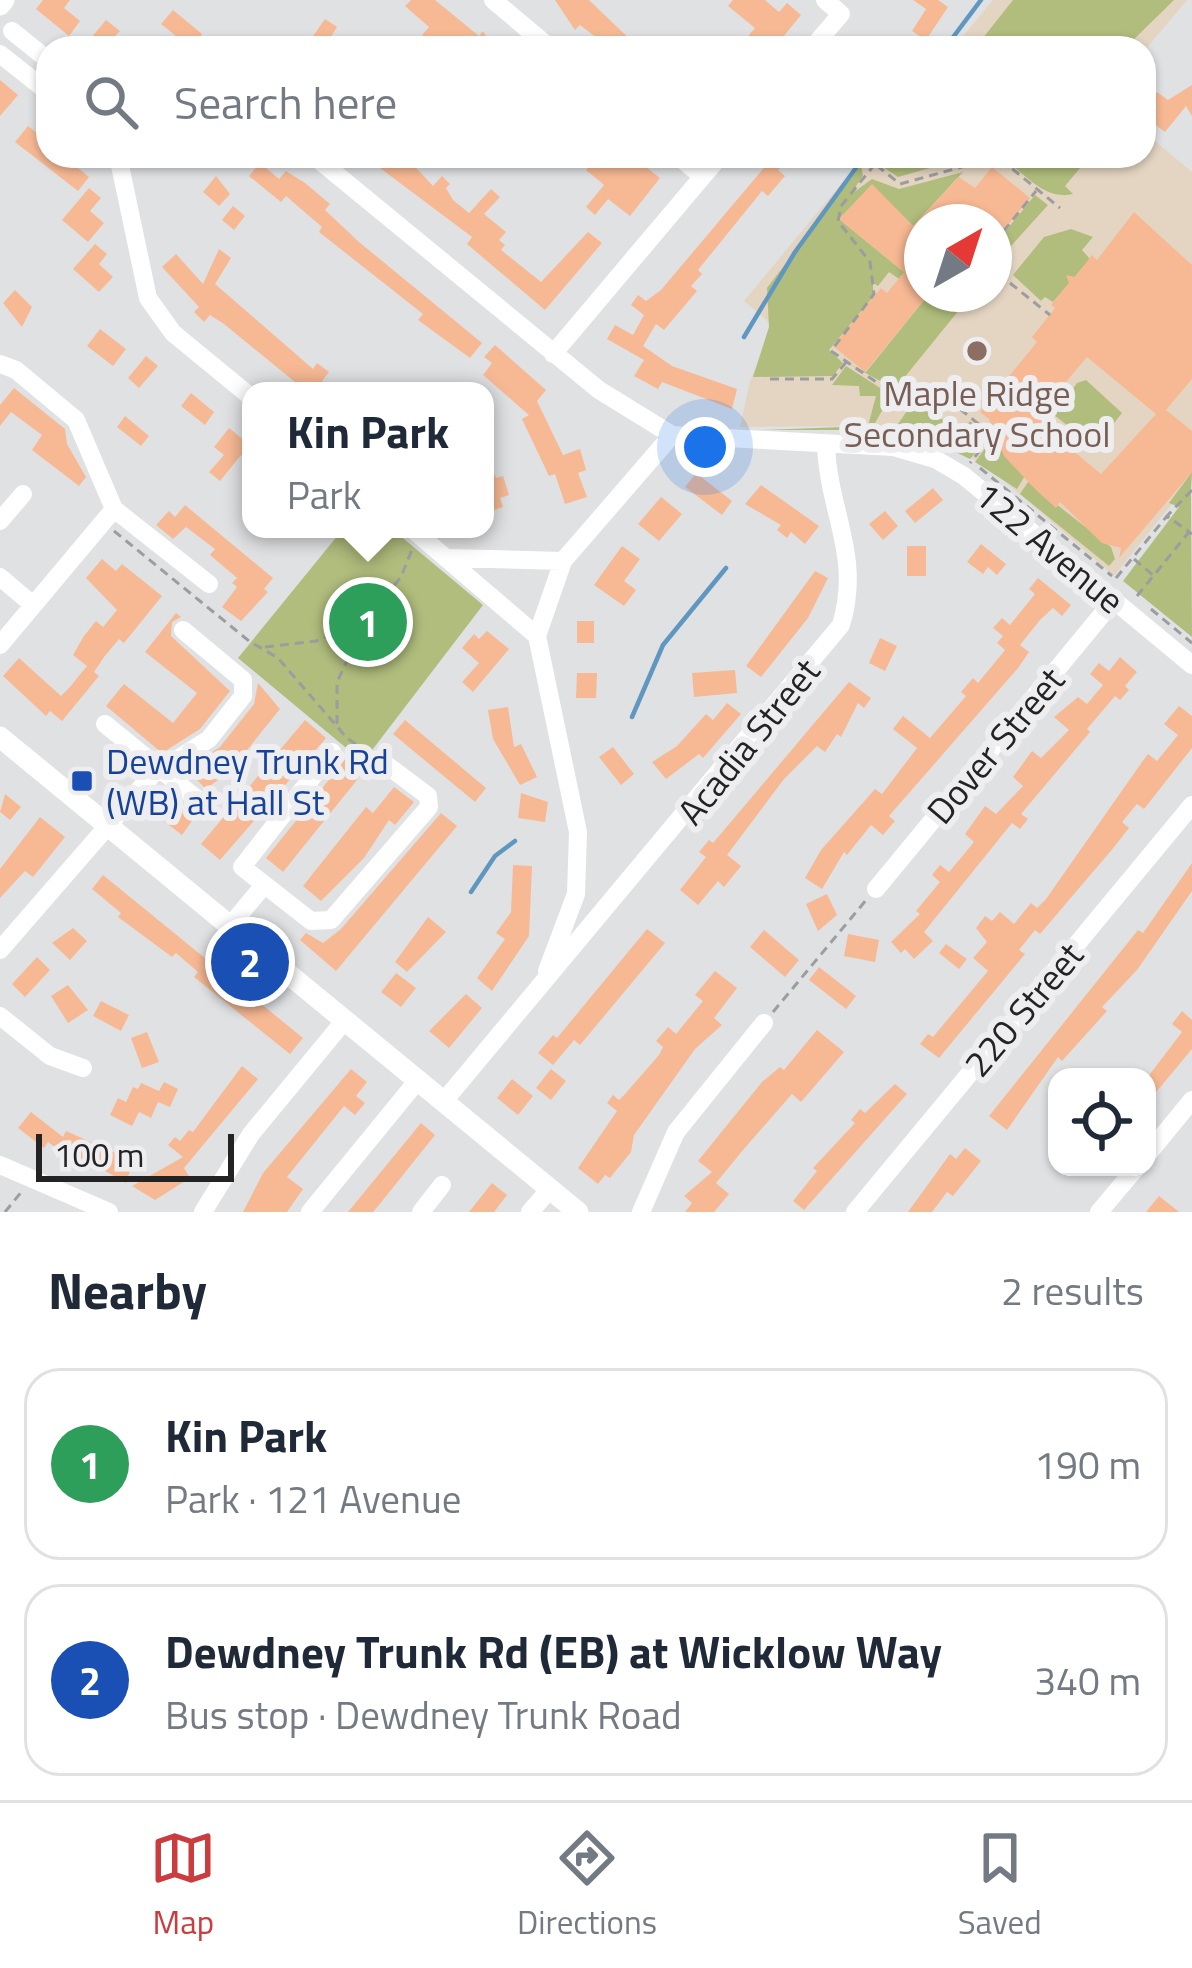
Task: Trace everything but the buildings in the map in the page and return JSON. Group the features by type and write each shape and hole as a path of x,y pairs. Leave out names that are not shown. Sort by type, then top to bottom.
{"main road":[{"path":"0,737 578,1212"}],"street":[{"path":"493,0 536,36"},
{"path":"822,36 841,14 825,0"},
{"path":"12,31 36,50"},
{"path":"0,54 36,82"},
{"path":"121,168 148,298 173,333 242,390"},
{"path":"328,168 607,396 672,435 563,561 537,636 423,538"},
{"path":"692,168 702,176"},
{"path":"553,354 709,168"},
{"path":"0,364 16,370 76,420 108,516 209,584"},
{"name":"122 Avenue","path":"672,435 894,447 950,467 1192,665"},
{"name":"Acadia Street","path":"444,1101 535,998 841,625 851,562 829,484 826,444"},
{"path":"0,521 22,494"},
{"path":"0,645 108,516"},
{"path":"448,558 563,561"},
{"path":"0,577 33,605"},
{"name":"Dover Street","path":"876,889 1114,601"},
{"path":"0,950 162,769 209,739 243,696 243,680 182,630"},
{"name":"Acadia Street","path":"535,998 576,894 578,832 537,636"},
{"path":"105,724 203,804"},
{"path":"332,752 242,868 311,921 331,920 429,807 428,796 388,766"},
{"name":"220 Street","path":"854,1212 1192,806"},
{"path":"230,926 264,885"},
{"path":"0,1016 50,1056 82,1068"},
{"path":"203,1212 251,1134 345,1020"},
{"path":"641,1212 676,1132 764,1023"},
{"path":"310,1212 418,1080"},
{"path":"1156,1143 1192,1100"},
{"path":"0,1165 109,1212"},
{"path":"1099,1212 1129,1176"},
{"path":"421,1212 442,1185"},
{"path":"530,1212 550,1189"}],"path":[{"path":"872,168 838,215 870,262 873,297 832,347 901,399"},
{"path":"880,168 900,184 960,168"},
{"path":"1010,168 1060,208"},
{"path":"1012,221 1037,190"},
{"path":"1012,285 1050,315"},
{"path":"770,380 832,380 847,362"},
{"path":"960,409 994,435 970,463"},
{"path":"1115,579 1192,490"},
{"path":"108,516 288,667 338,726 388,766"},
{"path":"1136,597 1190,533 1167,516"},
{"path":"338,726 337,682 366,620 401,577 414,538"},
{"path":"1133,558 1154,576"},
{"path":"263,648 316,641 366,620"},
{"path":"764,1023 876,889"},
{"path":"5,1212 32,1179"}],"shaded area":[{"path":"993,0 1187,0 1156,37 963,36"},
{"name":"Maple Ridge Secondary School","path":"1156,142 1192,172 1192,479 1114,576 987,466 942,444 868,426 740,427 750,381 773,326 744,301 854,168 1156,168"}],"green space":[{"path":"1013,0 1174,0 1137,36 984,36"},
{"path":"859,168 863,176 850,195 872,179 899,189 963,172 933,204 904,204 904,217 872,185 839,219 904,274 899,279 889,272 878,286 873,283 873,297 829,350 843,363 833,376 753,377 769,327 767,288"},
{"path":"884,168 930,168 898,177"},
{"path":"1016,168 1080,168 1065,186 1073,194 1053,194"},
{"path":"1035,195 1048,205 1012,245 1012,223"},
{"path":"1071,229 1093,237 1082,250 1090,259 1053,302 1045,297 1041,301 1013,275 1044,237"},
{"path":"914,312 957,312 895,389 849,364 866,372"},
{"path":"846,366 891,395 871,430 764,430 868,426 876,396 860,396 859,386 832,385"},
{"path":"1086,380 1122,413 1095,447 1054,415 1077,383"},
{"path":"916,398 961,435 970,421 989,436 970,459 898,424"},
{"path":"992,439 1026,474 1017,489 975,462"},
{"path":"1192,472 1192,637 1123,581 1179,507 1169,503"},
{"path":"1028,482 1111,547 1115,559 1109,566 1020,494"},
{"path":"336,538 403,538 483,605 363,762 238,658"}],"waterway":[{"path":"954,36 981,0"},
{"path":"744,337 795,252 856,168"},
{"path":"632,717 663,645 726,568"},
{"path":"471,892 495,856 515,841"}],"place":[{"name":"Maple Ridge Secondary School","path":"977,351"},
{"name":"Kin Park","path":"368,622"},
{"name":"Dewdney Trunk Rd (WB) at Hall St","path":"82,781"},
{"name":"Dewdney Trunk Rd (EB) at Wicklow Way","path":"250,962"}]}
